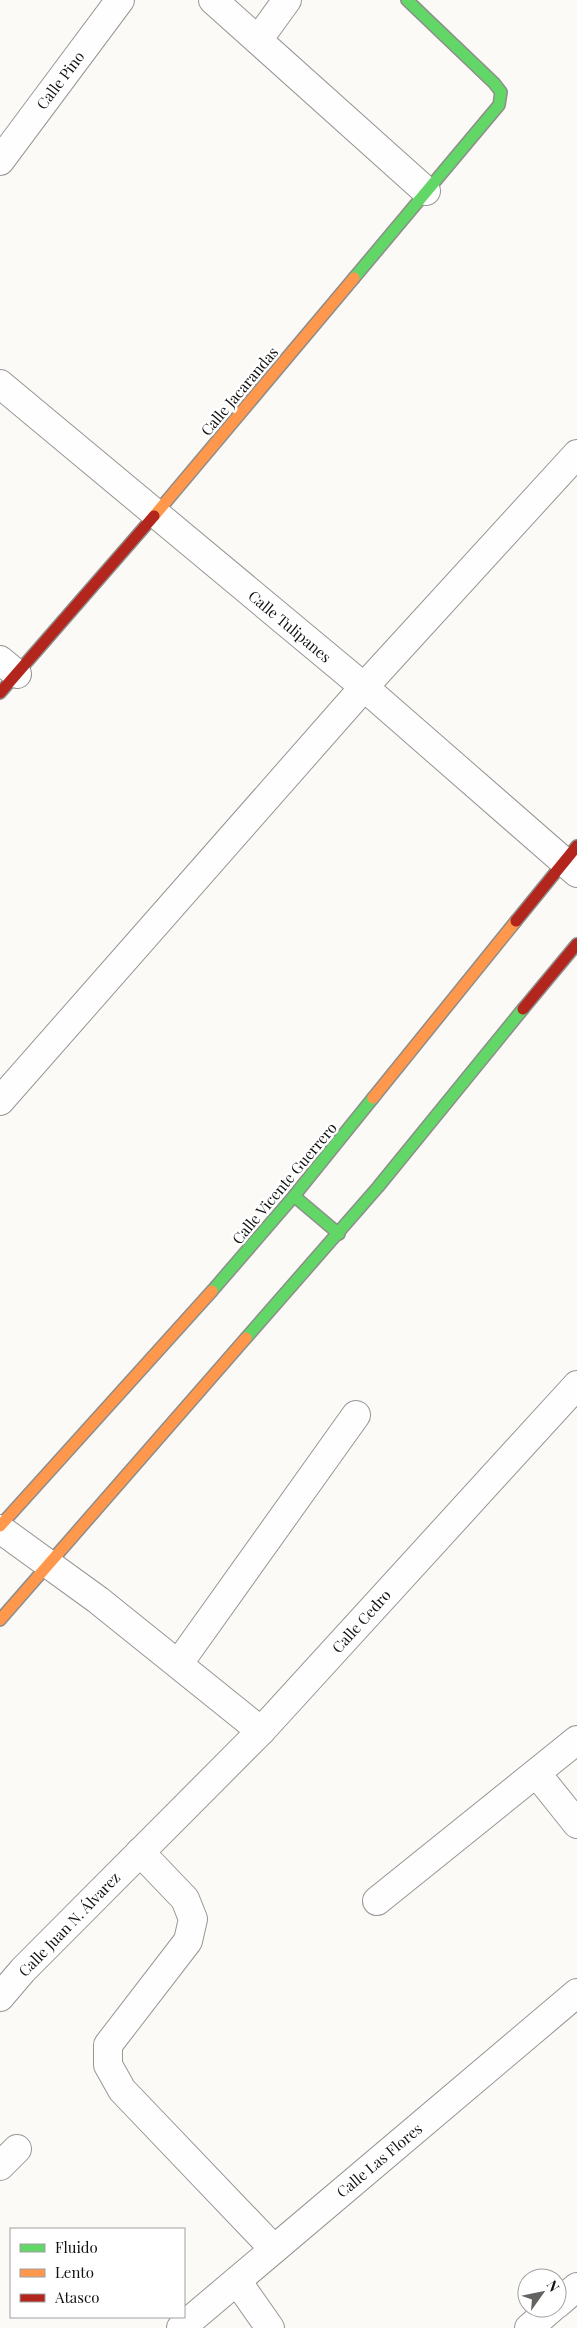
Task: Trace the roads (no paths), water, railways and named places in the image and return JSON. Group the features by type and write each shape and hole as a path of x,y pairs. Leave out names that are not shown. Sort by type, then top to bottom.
{"street":[{"name":"Calle Pino","path":"0,161 8,133 120,0"},
{"path":"213,0 426,191"},
{"path":"258,40 287,0"},
{"name":"Calle Jacarandas","path":"6,676 156,515 499,105 501,92 494,83 407,0"},
{"name":"Calle Tulipanes","path":"0,384 573,860"},
{"path":"0,1101 364,688 577,454"},
{"name":"Calle Vicente Guerrero","path":"0,1527 196,1310 294,1196 573,860"},
{"path":"0,1620 339,1234 577,944"},
{"path":"294,1196 339,1234"},
{"name":"Calle Cedro","path":"140,1852 261,1731 577,1385"},
{"path":"179,1664 356,1415"},
{"path":"0,1527 179,1664 261,1731"},
{"path":"377,1901 577,1740"},
{"path":"536,1774 577,1824"},
{"path":"140,1852 185,1899 193,1919 188,1941 108,2045 108,2066 122,2090 274,2249"},
{"name":"Calle Juan N. Álvarez","path":"0,1997 23,1970 140,1852"},
{"name":"Calle Las Flores","path":"181,2328 577,1993"},
{"path":"237,2281 270,2328"},
{"path":"567,2296 577,2287"},
{"path":"529,2328 540,2318"}]}
